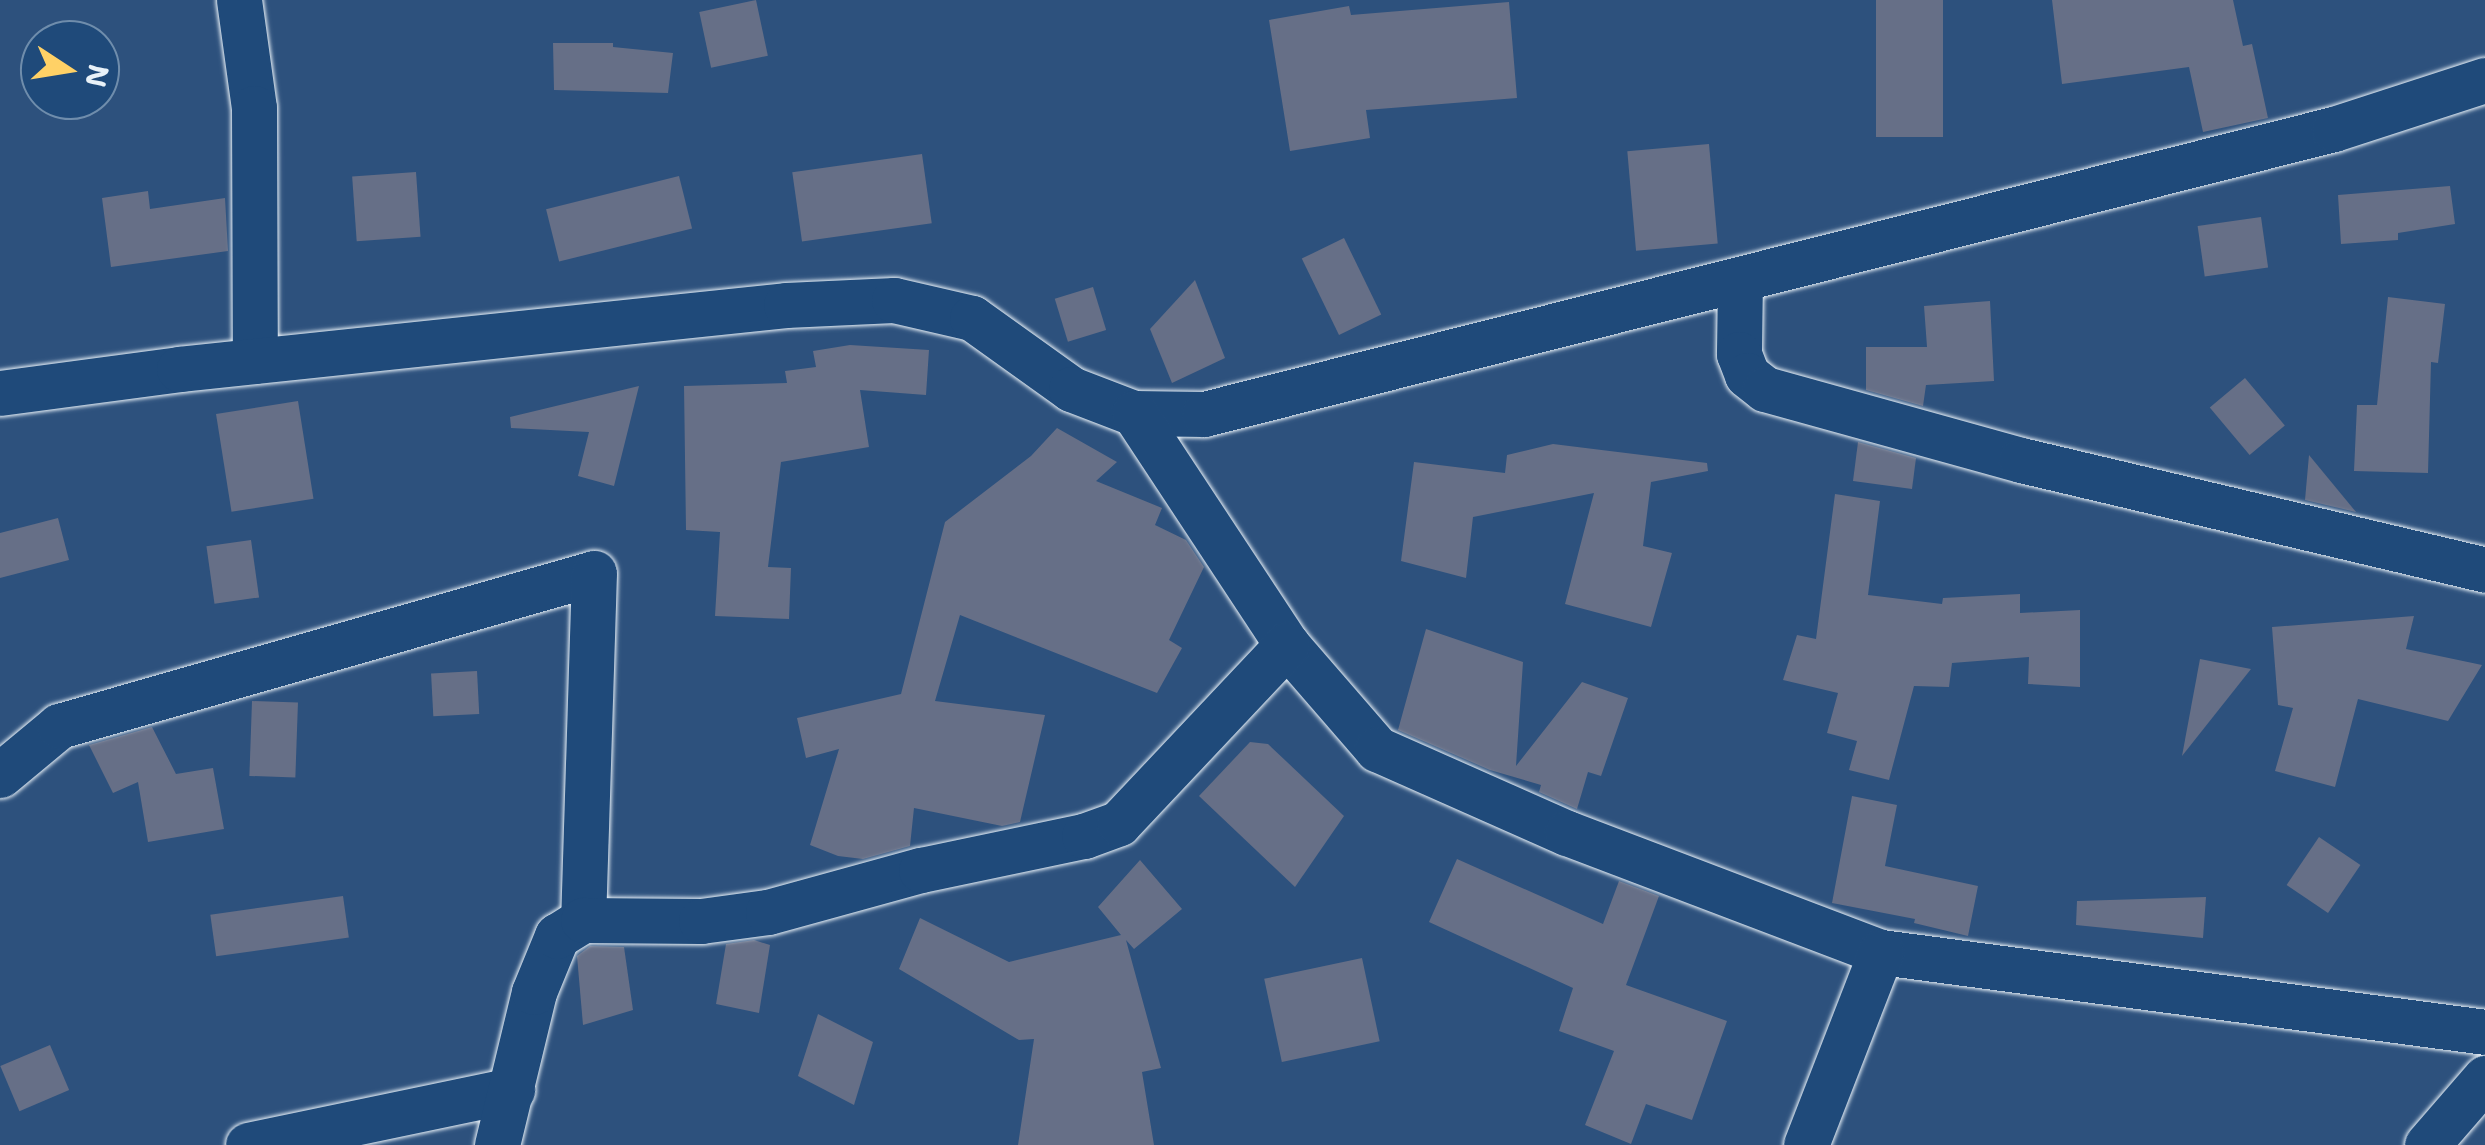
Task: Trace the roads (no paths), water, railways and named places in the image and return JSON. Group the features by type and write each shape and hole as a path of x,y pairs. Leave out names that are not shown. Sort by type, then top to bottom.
{"street":[{"path":"240,0 254,108 255,361"},
{"path":"0,393 255,361 786,305 894,300 972,318 1072,389 1134,414 1204,414 2334,129 2485,80"},
{"path":"1740,279 1740,354 1746,375 1765,389 2021,460 2485,570"},
{"path":"1134,414 1287,645 1377,750 1567,832 1881,952 2485,1032"},
{"path":"0,774 59,726 594,573 583,920"},
{"path":"497,1145 534,992 557,936 583,920 701,921 768,912 922,870 1084,836 1119,823 1287,645"},
{"path":"1806,1145 1881,952"},
{"path":"2428,1145 2485,1078"},
{"path":"248,1145 512,1090"}]}
